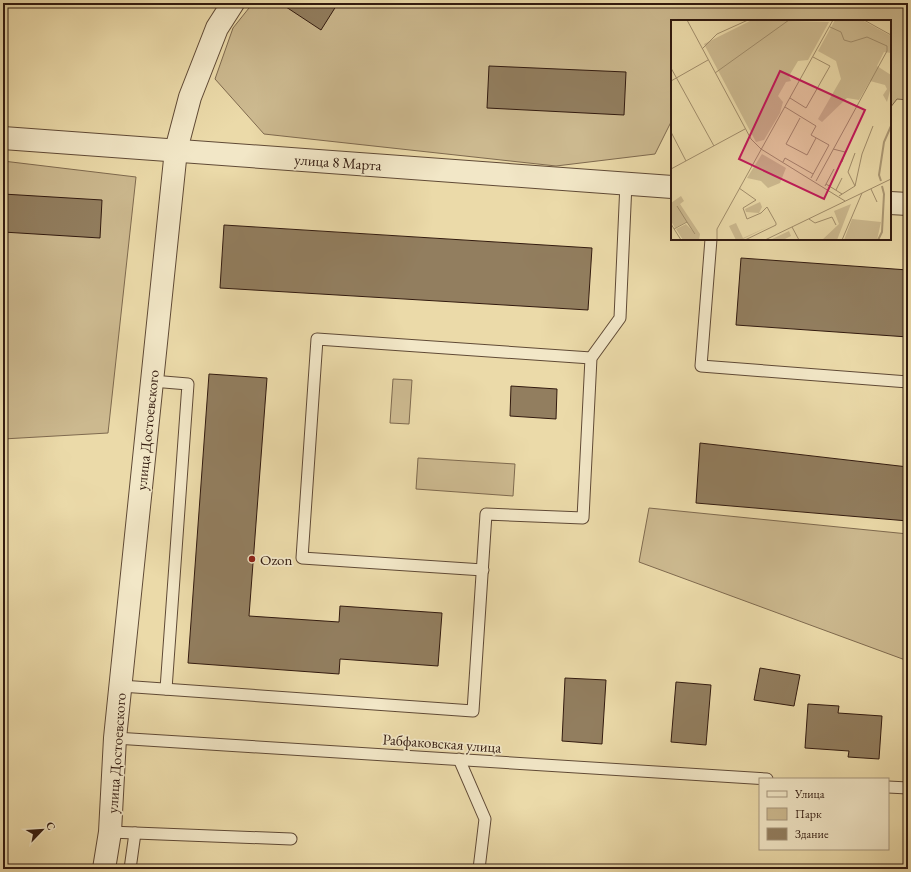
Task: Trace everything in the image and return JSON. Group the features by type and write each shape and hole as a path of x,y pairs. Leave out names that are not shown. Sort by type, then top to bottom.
{"street":[{"name":"улица Достоевского","path":"104,869 110,832 115,738 176,150 190,97 214,34 233,3"},
{"name":"улица 8 Марта","path":"3,138 671,187"},
{"path":"891,203 908,204"}],"lane":[{"path":"121,686 472,711 486,514 583,518 591,358 620,318 626,183"},
{"path":"711,240 701,366 908,382"},
{"path":"482,570 302,558 317,339 591,358"},
{"path":"152,381 188,384 166,689"},
{"name":"Рабфаковская улица","path":"115,738 759,778"},
{"path":"459,759 485,819 479,869"},
{"path":"889,787 908,788"},
{"path":"110,832 291,839"},
{"path":"130,869 135,833"}],"green space":[{"path":"253,3 908,3 908,100 897,99 891,107 891,20 671,20 671,122 655,154 556,166 264,134 215,79 233,28"},
{"path":"3,161 136,177 108,433 3,439"},
{"path":"393,379 412,380 409,424 390,423"},
{"path":"418,458 515,464 513,496 416,489"},
{"path":"649,508 908,534 908,661 639,562"}],"building":[{"path":"280,3 338,3 321,30"},
{"path":"489,66 626,72 624,115 487,108"},
{"path":"3,194 102,200 100,238 3,232"},
{"path":"224,225 592,248 588,310 220,288"},
{"path":"741,258 908,270 908,337 736,325"},
{"path":"209,374 267,378 249,616 339,622 340,606 442,613 438,666 340,659 339,674 188,663"},
{"path":"511,386 557,389 556,419 510,416"},
{"path":"700,443 908,467 908,521 696,503"},
{"path":"760,668 800,675 794,706 754,700"},
{"path":"565,678 606,680 602,744 562,741"},
{"path":"676,682 711,685 706,745 671,742"},
{"path":"808,704 839,706 838,713 882,716 879,759 848,757 849,751 805,748"}],"place":[{"name":"Ozon","path":"252,559"}]}
